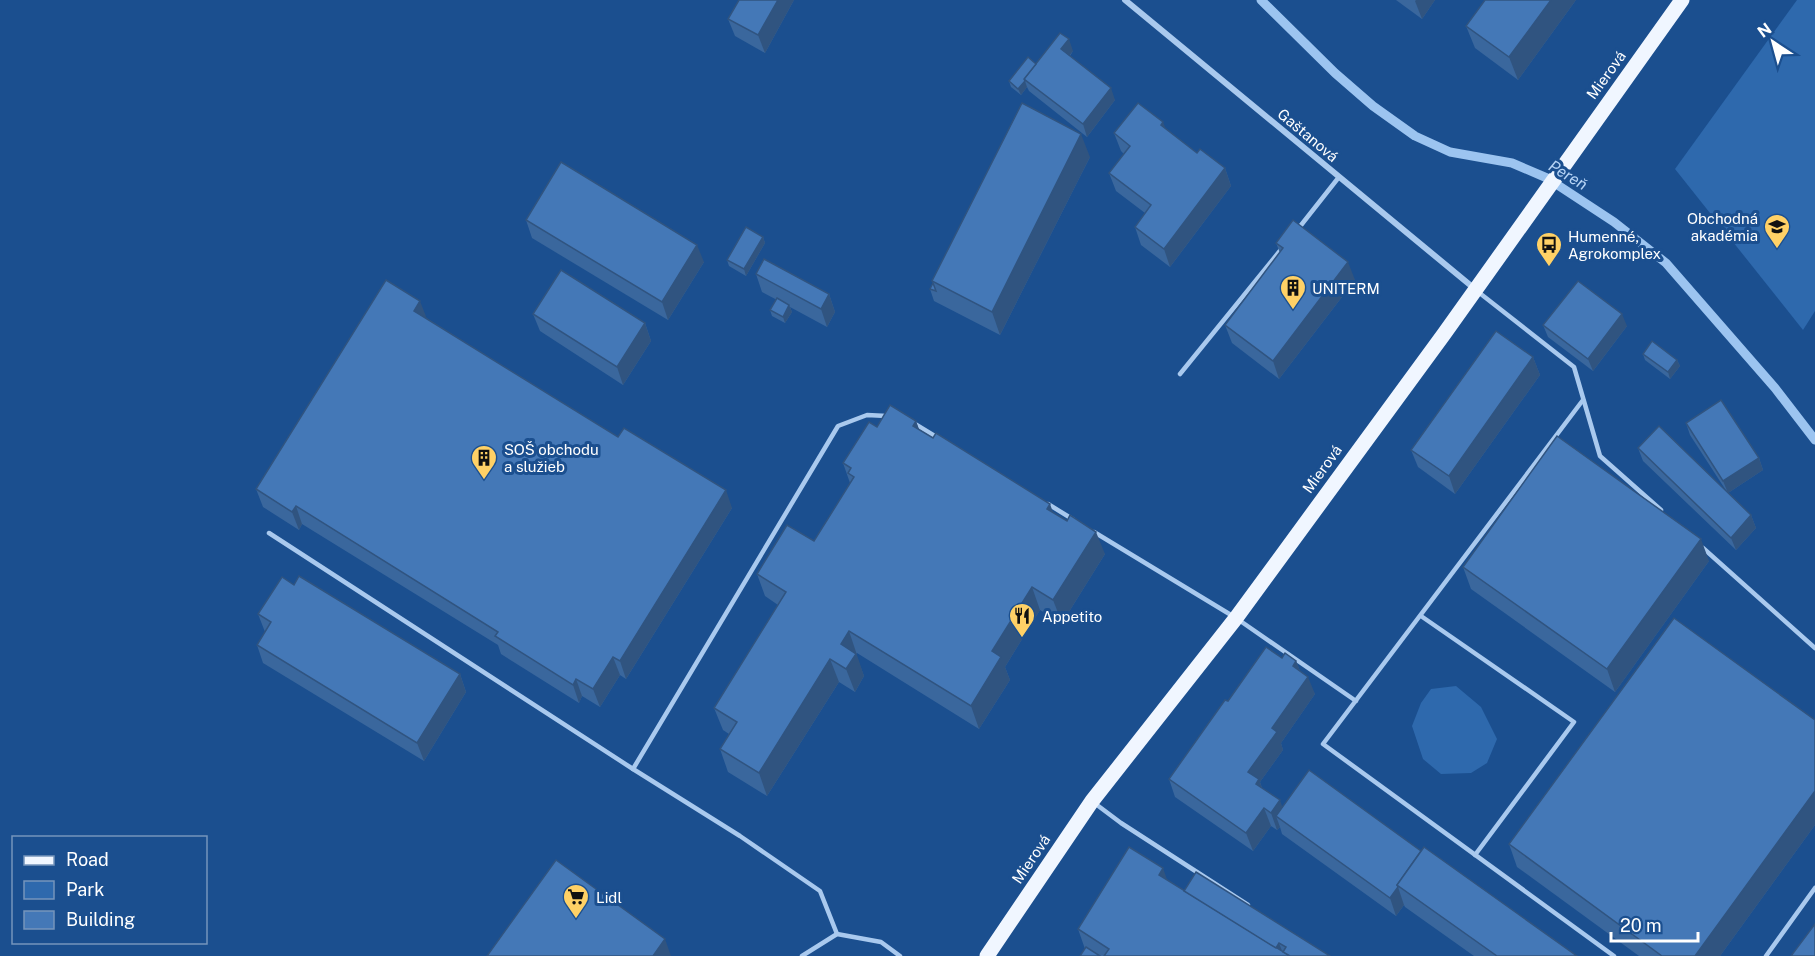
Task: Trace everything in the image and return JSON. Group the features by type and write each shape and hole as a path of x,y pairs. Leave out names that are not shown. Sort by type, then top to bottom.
{"main road":[{"name":"Mierová","path":"987,956 1092,801 1236,618 1475,290 1682,0"}],"street":[{"name":"Gaštanová","path":"1125,0 1475,290"}],"lane":[{"path":"1296,231 1339,177"},
{"path":"1180,374 1289,240"},
{"path":"1475,290 1574,367 1600,456 1663,512"},
{"path":"1583,400 1323,744 1614,956"},
{"path":"633,769 838,426 867,415 896,417"},
{"path":"905,418 942,440"},
{"path":"1047,504 1076,521"},
{"path":"1086,527 1236,618 1356,701"},
{"path":"269,533 740,836 820,891 837,934"},
{"path":"1698,544 1815,648"},
{"path":"1421,616 1574,722 1475,855"},
{"path":"1092,801 1121,823 1257,911"},
{"path":"1766,956 1815,888"},
{"path":"802,956 837,934 881,942 900,956"}],"green space":[{"name":"Obchodná akadémia","path":"1797,0 1815,0 1815,311 1803,330 1675,169"},
{"path":"1456,686 1481,707 1497,739 1487,763 1471,773 1441,774 1423,759 1412,726 1421,703 1431,689"}],"building":[{"path":"739,0 778,0 758,35 728,19"},
{"path":"1485,0 1551,0 1509,57 1466,26"},
{"path":"1060,33 1069,39 1061,49 1111,88 1083,124 1024,79"},
{"path":"1028,57 1036,64 1018,89 1009,81"},
{"path":"1022,103 1081,134 992,312 932,281"},
{"path":"1138,103 1163,122 1161,125 1197,153 1200,149 1225,168 1164,249 1135,227 1151,205 1109,173 1130,146 1114,133"},
{"path":"561,162 697,245 662,302 526,220"},
{"name":"UNITERM","path":"1293,220 1348,262 1273,361 1225,325 1283,248 1276,243"},
{"path":"746,227 763,237 744,269 727,260"},
{"path":"764,259 829,294 821,309 756,274"},
{"path":"561,270 645,323 617,367 533,314"},
{"name":"SOŠ obchodu a služieb","path":"386,280 420,301 414,311 618,437 624,428 726,490 620,661 613,657 593,689 576,679 573,685 495,636 498,632 296,506 292,512 256,489"},
{"path":"1578,281 1622,314 1588,359 1543,325"},
{"path":"777,298 789,305 783,317 770,310"},
{"path":"1496,331 1533,357 1449,476 1411,450"},
{"path":"1652,341 1677,360 1668,372 1643,354"},
{"path":"1721,400 1759,458 1723,481 1686,423"},
{"path":"890,405 916,421 913,426 933,438 936,433 1050,504 1047,509 1067,521 1070,515 1096,532 1053,600 1032,587 992,651 1001,657 971,706 849,631 841,644 856,654 846,669 830,659 759,773 720,749 737,722 714,708 786,592 757,574 787,525 814,541 854,477 848,473 851,468 843,463 869,422 877,427"},
{"path":"1659,426 1751,515 1731,538 1638,448"},
{"path":"1557,436 1701,539 1607,669 1463,567"},
{"path":"299,576 460,674 417,743 257,645 271,622 258,614 282,577 294,585"},
{"path":"1674,618 1815,720 1815,791 1695,956 1662,956 1509,844"},
{"path":"1266,647 1282,658 1285,653 1296,661 1293,666 1308,677 1272,728 1277,732 1248,772 1259,779 1256,784 1280,800 1271,813 1264,808 1246,833 1169,779"},
{"path":"1309,770 1421,851 1390,898 1276,816"},
{"path":"1129,847 1163,868 1159,875 1290,956 1104,956 1109,949 1078,929"},
{"path":"1424,847 1577,956 1497,956 1397,885"},
{"path":"556,860 665,939 653,956 487,956"},
{"path":"1196,872 1330,956 1290,956 1283,952 1286,947 1279,943 1276,948 1184,891"},
{"path":"1815,924 1815,956 1791,956"},
{"path":"1086,947 1100,956 1080,956"}],"waterway":[{"name":"Pereň","path":"1261,0 1335,73 1373,106 1415,136 1450,152 1512,163 1547,178 1614,222 1666,263 1775,388 1815,440"}],"place":[{"name":"Obchodná akadémia","path":"1777,250"},
{"name":"Humenné, Agrokomplex","path":"1549,268"},
{"name":"UNITERM","path":"1293,311"},
{"name":"SOŠ obchodu a služieb","path":"484,481"},
{"name":"Appetito","path":"1022,639"},
{"name":"Lidl","path":"576,920"}]}
